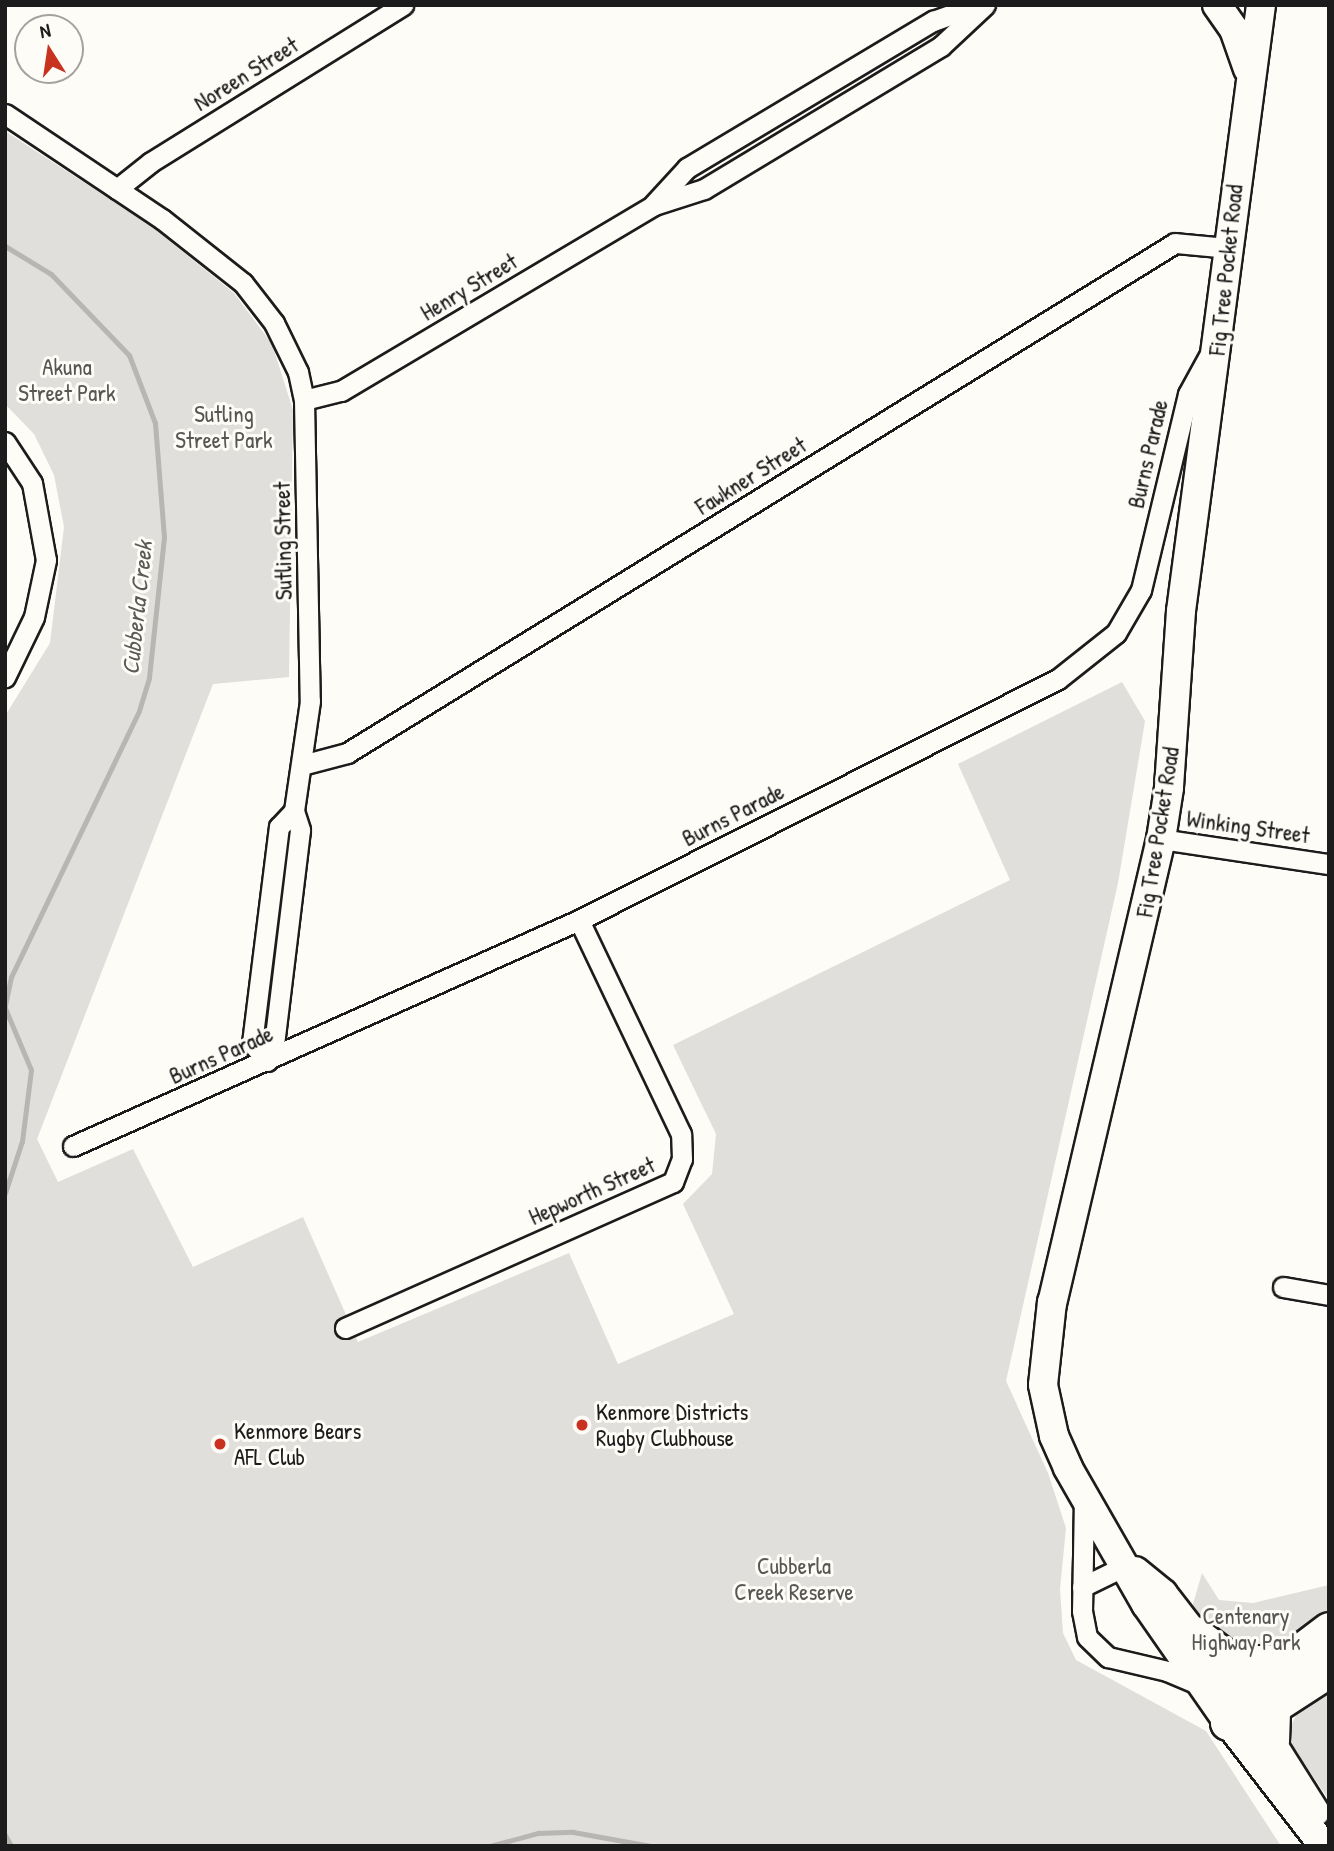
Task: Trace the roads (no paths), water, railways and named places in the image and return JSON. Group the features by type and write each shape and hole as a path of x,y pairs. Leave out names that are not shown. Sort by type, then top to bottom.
{"highway":[{"path":"1254,1716 1285,1663 1329,1630"},
{"path":"1194,1634 1223,1656 1242,1663 1285,1663"},
{"path":"1254,1716 1329,1669"}],"main road":[{"path":"1218,5 1236,9 1250,5"},
{"name":"Fig Tree Pocket Road","path":"1218,5 1234,29 1249,71"},
{"name":"Fig Tree Pocket Road","path":"1261,5 1249,71 1219,339 1181,611 1169,788 1161,839 1044,1350 1043,1385 1051,1424 1084,1494 1127,1565 1146,1604 1206,1688 1254,1716 1324,1846"},
{"name":"Fig Tree Pocket Road","path":"1127,1565 1163,1594 1194,1634 1254,1716 1329,1839"}],"street":[{"name":"Noreen Street","path":"117,189 150,162 403,5"},
{"name":"Henry Street","path":"654,205 687,168 933,21 978,5"},
{"name":"Henry Street","path":"304,400 341,391 654,205 704,189 941,46 985,5"},
{"name":"Sutling Street","path":"5,114 117,189 243,283 274,323 298,372 304,400 310,701 294,811 300,830 274,1044 267,1061"},
{"name":"Fawkner Street","path":"302,765 346,753 1175,243 1228,248"},
{"name":"Burns Parade","path":"72,1146 579,920 1058,679 1116,633 1141,590 1188,394 1219,339"},
{"path":"5,442 32,482 46,560 34,617 5,677"},
{"name":"Winking Street","path":"1161,839 1329,864"},
{"name":"Hepworth Street","path":"345,1328 673,1182 682,1159 681,1134 579,920"},
{"path":"1283,1287 1329,1295"},
{"path":"1084,1494 1083,1628 1108,1657 1167,1671 1206,1688"},
{"path":"1082,1587 1127,1565"}],"waterway":[{"name":"Cubberla Creek","path":"5,246 51,274 129,355 155,423 164,537 149,678 139,711 11,977 5,1005"},
{"name":"Cubberla Creek","path":"5,1008 31,1070 22,1141 5,1193"},
{"name":"Cubberla Creek","path":"490,1846 538,1833 573,1832 651,1846"},
{"name":"Cubberla Creek","path":"5,1835 11,1846"}],"place":[{"name":"Kenmore Districts Rugby Clubhouse","path":"582,1425"},
{"name":"Kenmore Bears AFL Club","path":"220,1444"}],"park label":[{"name":"Akuna Street Park","path":"67,380"},
{"name":"Sutling Street Park","path":"224,427"},
{"name":"Cubberla Creek Reserve","path":"794,1579"},
{"name":"Centenary Highway Park","path":"1246,1629"}]}
